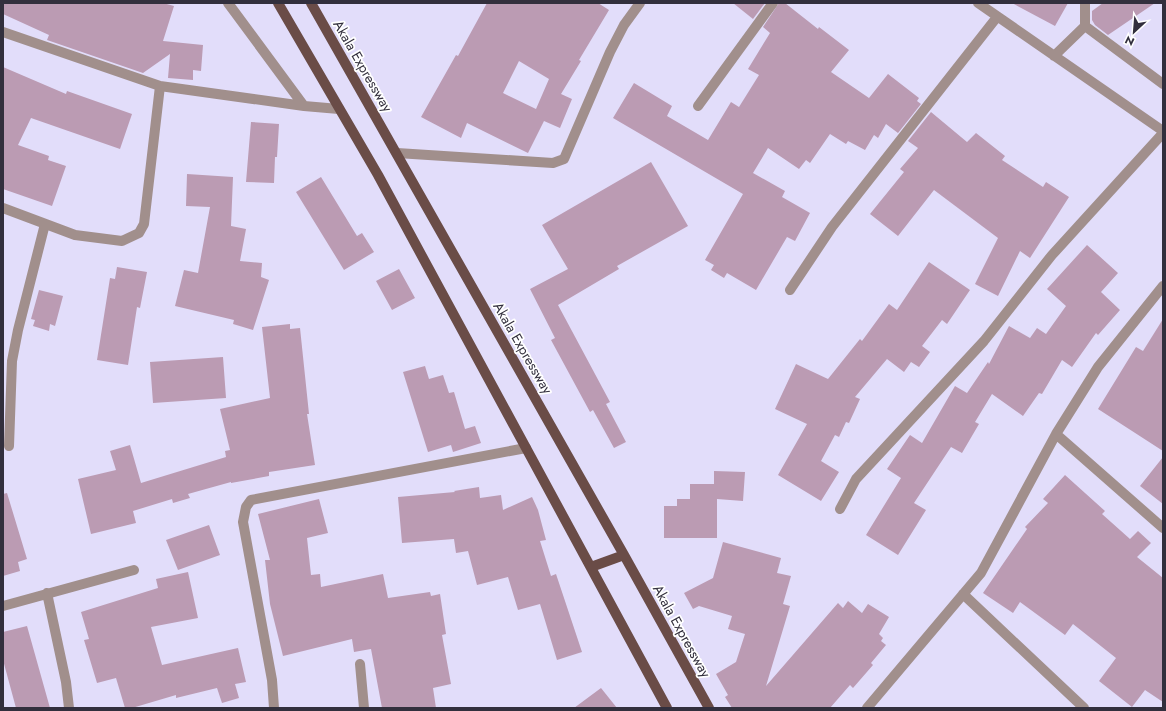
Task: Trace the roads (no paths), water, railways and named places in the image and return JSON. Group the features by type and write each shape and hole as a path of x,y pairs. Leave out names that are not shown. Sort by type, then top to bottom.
{"main road":[{"path":"278,3 378,175 667,708"},
{"name":"Akala Expressway","path":"311,3 709,708"},
{"path":"591,567 624,555"}],"street":[{"path":"228,3 304,106"},
{"path":"397,153 553,163 564,159 610,52 624,25 640,3"},
{"path":"698,106 773,3"},
{"path":"840,509 856,479 984,342 1052,255 1163,132 978,3"},
{"path":"1054,56 1085,26 1085,3"},
{"path":"790,290 832,227 997,17"},
{"path":"1085,26 1163,84"},
{"path":"3,32 160,86 304,106 339,109"},
{"path":"3,208 74,235 122,241 139,233 144,224 160,86"},
{"path":"8,446 12,361 18,330 45,224"},
{"path":"867,708 981,573 1056,434 1098,367 1163,286"},
{"path":"1056,434 1163,528"},
{"path":"274,708 272,680 243,522 246,507 251,500 526,448"},
{"path":"3,606 134,570"},
{"path":"47,593 66,682 69,708"},
{"path":"963,594 1084,708"},
{"path":"360,664 364,708"}]}
